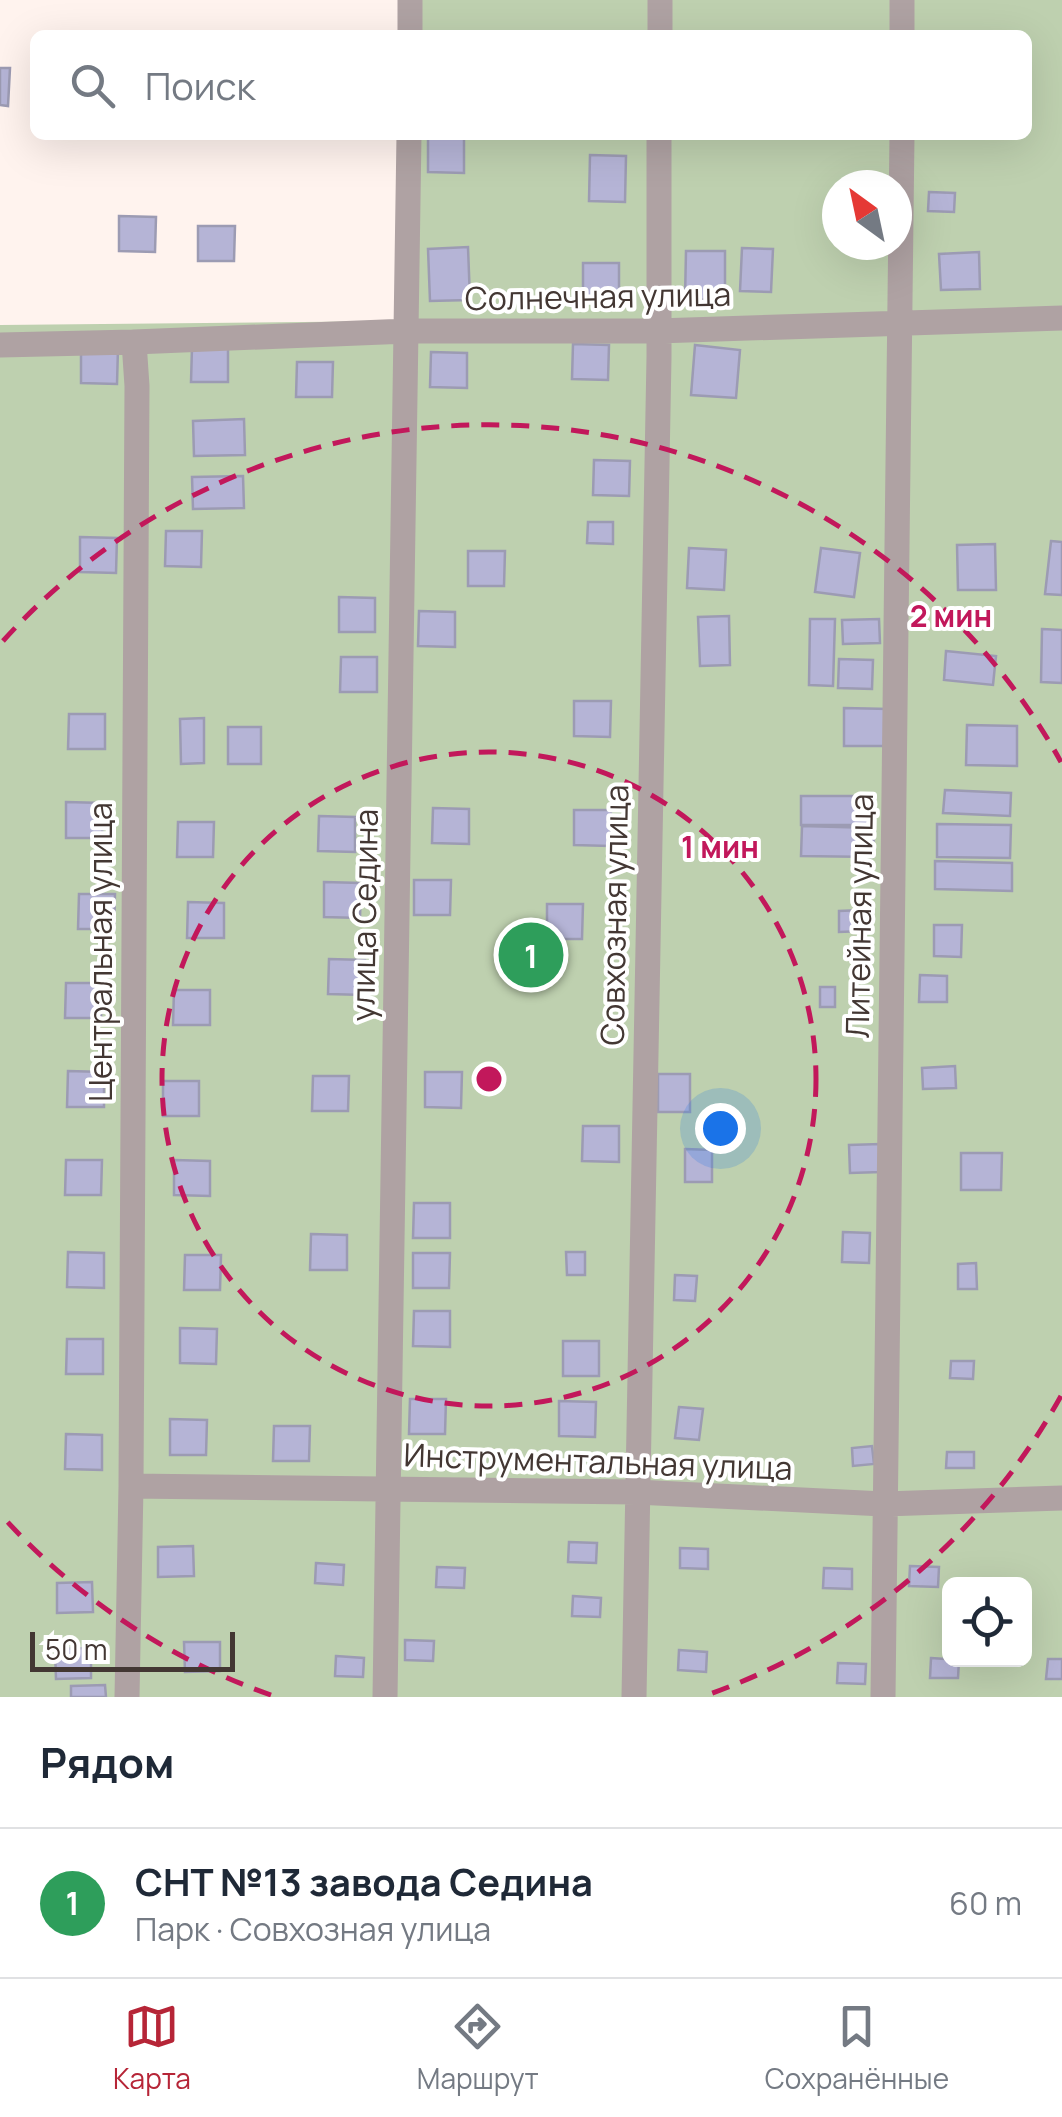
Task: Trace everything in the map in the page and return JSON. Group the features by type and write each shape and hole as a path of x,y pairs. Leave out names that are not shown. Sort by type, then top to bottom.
{"street":[{"path":"410,0 410,30"},
{"path":"660,0 660,30"},
{"path":"902,0 902,30"},
{"name":"улица Седина","path":"385,1697 409,140"},
{"name":"Совхозная улица","path":"634,1697 659,358 659,140"},
{"name":"Литейная улица","path":"883,1697 902,140"},
{"name":"Солнечная улица","path":"134,342 408,331 657,331 1062,318"},
{"path":"0,345 134,342"},
{"name":"Центральная улица","path":"127,1697 137,406 134,342"},
{"name":"Инструментальная улица","path":"131,1486 636,1492 884,1504 1062,1498"}],"green space":[{"path":"403,0 1062,0 1062,1697 0,1697 0,325 401,321 402,140 1032,140 1032,30 403,30"}],"building":[{"path":"0,68 10,68 8,106 0,105"},
{"path":"428,140 464,140 464,173 428,172"},
{"path":"590,155 626,156 625,202 589,201"},
{"path":"929,192 955,193 954,212 928,211"},
{"path":"119,216 156,217 155,252 119,251"},
{"path":"198,226 235,226 234,261 198,261"},
{"path":"468,247 470,300 430,301 428,249"},
{"path":"742,248 773,249 771,292 740,291"},
{"path":"686,251 725,251 725,300 685,299"},
{"path":"979,252 980,289 941,290 939,254"},
{"path":"583,263 619,263 619,299 583,298"},
{"path":"573,344 609,345 608,380 572,379"},
{"path":"695,345 740,350 736,398 691,395"},
{"path":"192,347 228,347 228,382 191,382"},
{"path":"81,348 118,348 117,384 81,383"},
{"path":"431,352 467,353 467,388 430,387"},
{"path":"297,362 333,362 332,397 296,397"},
{"path":"244,419 245,455 194,456 193,421"},
{"path":"594,460 630,461 629,496 593,495"},
{"path":"243,476 244,508 193,509 192,477"},
{"path":"588,522 613,522 613,544 587,543"},
{"path":"166,531 202,531 201,567 165,566"},
{"path":"80,537 117,538 116,573 80,572"},
{"path":"1051,541 1062,542 1062,595 1045,594"},
{"path":"995,544 996,590 958,590 957,545"},
{"path":"689,548 726,550 724,590 687,588"},
{"path":"821,548 860,553 854,597 815,592"},
{"path":"468,551 505,551 504,586 468,586"},
{"path":"339,597 375,598 375,632 339,632"},
{"path":"419,611 455,612 455,647 418,646"},
{"path":"729,616 730,665 700,666 698,617"},
{"path":"810,619 835,619 833,686 809,685"},
{"path":"879,619 880,643 843,644 842,620"},
{"path":"1042,629 1062,630 1062,683 1041,682"},
{"path":"946,651 996,656 993,685 944,680"},
{"path":"341,657 377,657 377,692 340,692"},
{"path":"839,659 873,660 872,689 838,688"},
{"path":"574,701 611,701 610,737 574,736"},
{"path":"844,708 889,709 888,746 844,746"},
{"path":"69,714 105,714 105,749 68,749"},
{"path":"204,718 204,763 181,764 180,719"},
{"path":"967,725 1017,726 1017,766 966,765"},
{"path":"228,727 261,727 261,764 228,764"},
{"path":"945,790 1011,793 1010,816 943,813"},
{"path":"801,796 873,796 873,825 801,825"},
{"path":"66,802 103,803 102,838 66,838"},
{"path":"433,808 469,809 469,844 432,843"},
{"path":"574,810 611,810 610,846 574,845"},
{"path":"319,816 355,817 355,852 318,851"},
{"path":"178,822 214,822 213,857 177,857"},
{"path":"937,824 1011,825 1010,858 937,857"},
{"path":"802,826 874,828 873,857 801,856"},
{"path":"935,861 1012,863 1012,891 935,889"},
{"path":"414,880 451,880 450,915 414,915"},
{"path":"324,882 361,883 360,918 324,917"},
{"path":"79,894 115,894 114,929 78,929"},
{"path":"188,902 224,903 224,938 187,938"},
{"path":"547,904 583,904 582,939 547,939"},
{"path":"863,910 864,931 839,932 839,911"},
{"path":"934,925 962,925 961,957 934,956"},
{"path":"329,959 365,960 365,995 328,994"},
{"path":"920,975 947,976 947,1002 919,1002"},
{"path":"66,983 102,983 101,1018 65,1018"},
{"path":"820,987 835,987 835,1007 820,1007"},
{"path":"174,990 210,990 210,1025 173,1025"},
{"path":"955,1066 956,1088 923,1089 922,1068"},
{"path":"68,1071 104,1072 104,1107 67,1107"},
{"path":"425,1072 462,1072 461,1108 425,1107"},
{"path":"658,1074 690,1074 690,1112 658,1112"},
{"path":"313,1076 349,1076 348,1111 312,1111"},
{"path":"163,1081 199,1081 199,1116 163,1116"},
{"path":"583,1126 619,1126 619,1162 582,1161"},
{"path":"880,1144 881,1172 850,1173 849,1145"},
{"path":"685,1149 712,1150 712,1182 685,1182"},
{"path":"961,1153 1002,1153 1001,1190 961,1190"},
{"path":"66,1160 102,1160 101,1195 65,1195"},
{"path":"174,1160 210,1161 210,1196 174,1195"},
{"path":"414,1203 450,1203 450,1238 413,1238"},
{"path":"843,1232 870,1233 869,1263 842,1262"},
{"path":"311,1234 347,1235 347,1270 310,1270"},
{"path":"68,1252 104,1253 104,1288 67,1287"},
{"path":"566,1252 585,1252 585,1275 567,1275"},
{"path":"413,1253 450,1253 449,1288 413,1288"},
{"path":"185,1255 221,1255 220,1290 184,1290"},
{"path":"976,1263 977,1289 958,1289 958,1264"},
{"path":"675,1275 697,1276 695,1301 674,1300"},
{"path":"414,1311 450,1311 450,1347 413,1346"},
{"path":"180,1328 217,1329 216,1364 180,1363"},
{"path":"67,1339 103,1339 103,1374 66,1374"},
{"path":"563,1341 599,1341 599,1376 563,1376"},
{"path":"951,1361 974,1361 973,1379 950,1378"},
{"path":"410,1399 446,1399 445,1434 409,1434"},
{"path":"559,1401 596,1402 595,1437 559,1436"},
{"path":"679,1407 703,1409 699,1440 675,1438"},
{"path":"170,1419 207,1420 206,1455 170,1455"},
{"path":"274,1426 310,1426 309,1461 273,1461"},
{"path":"66,1434 102,1435 102,1470 65,1469"},
{"path":"872,1446 874,1464 853,1466 852,1448"},
{"path":"947,1452 974,1452 974,1468 946,1468"},
{"path":"569,1542 597,1543 596,1563 568,1562"},
{"path":"193,1546 194,1576 158,1577 158,1547"},
{"path":"680,1548 708,1549 708,1569 680,1568"},
{"path":"316,1563 344,1565 343,1585 315,1583"},
{"path":"910,1566 939,1567 938,1587 909,1586"},
{"path":"437,1567 465,1568 464,1588 436,1587"},
{"path":"824,1568 852,1569 852,1589 823,1588"},
{"path":"92,1582 93,1612 57,1613 57,1583"},
{"path":"573,1596 601,1598 600,1617 572,1616"},
{"path":"405,1640 434,1641 433,1661 405,1660"},
{"path":"184,1642 220,1642 220,1671 185,1672"},
{"path":"91,1648 91,1678 56,1679 55,1649"},
{"path":"679,1650 707,1652 706,1672 678,1670"},
{"path":"336,1656 364,1658 363,1677 335,1676"},
{"path":"931,1658 942,1659 942,1667 959,1667 958,1678 930,1678"},
{"path":"1048,1659 1062,1659 1062,1679 1046,1679"},
{"path":"838,1663 866,1664 865,1684 837,1683"},
{"path":"105,1685 106,1697 71,1697 71,1686"}],"place":[{"name":"СНТ №13 завода Седина","path":"531,955"}]}
